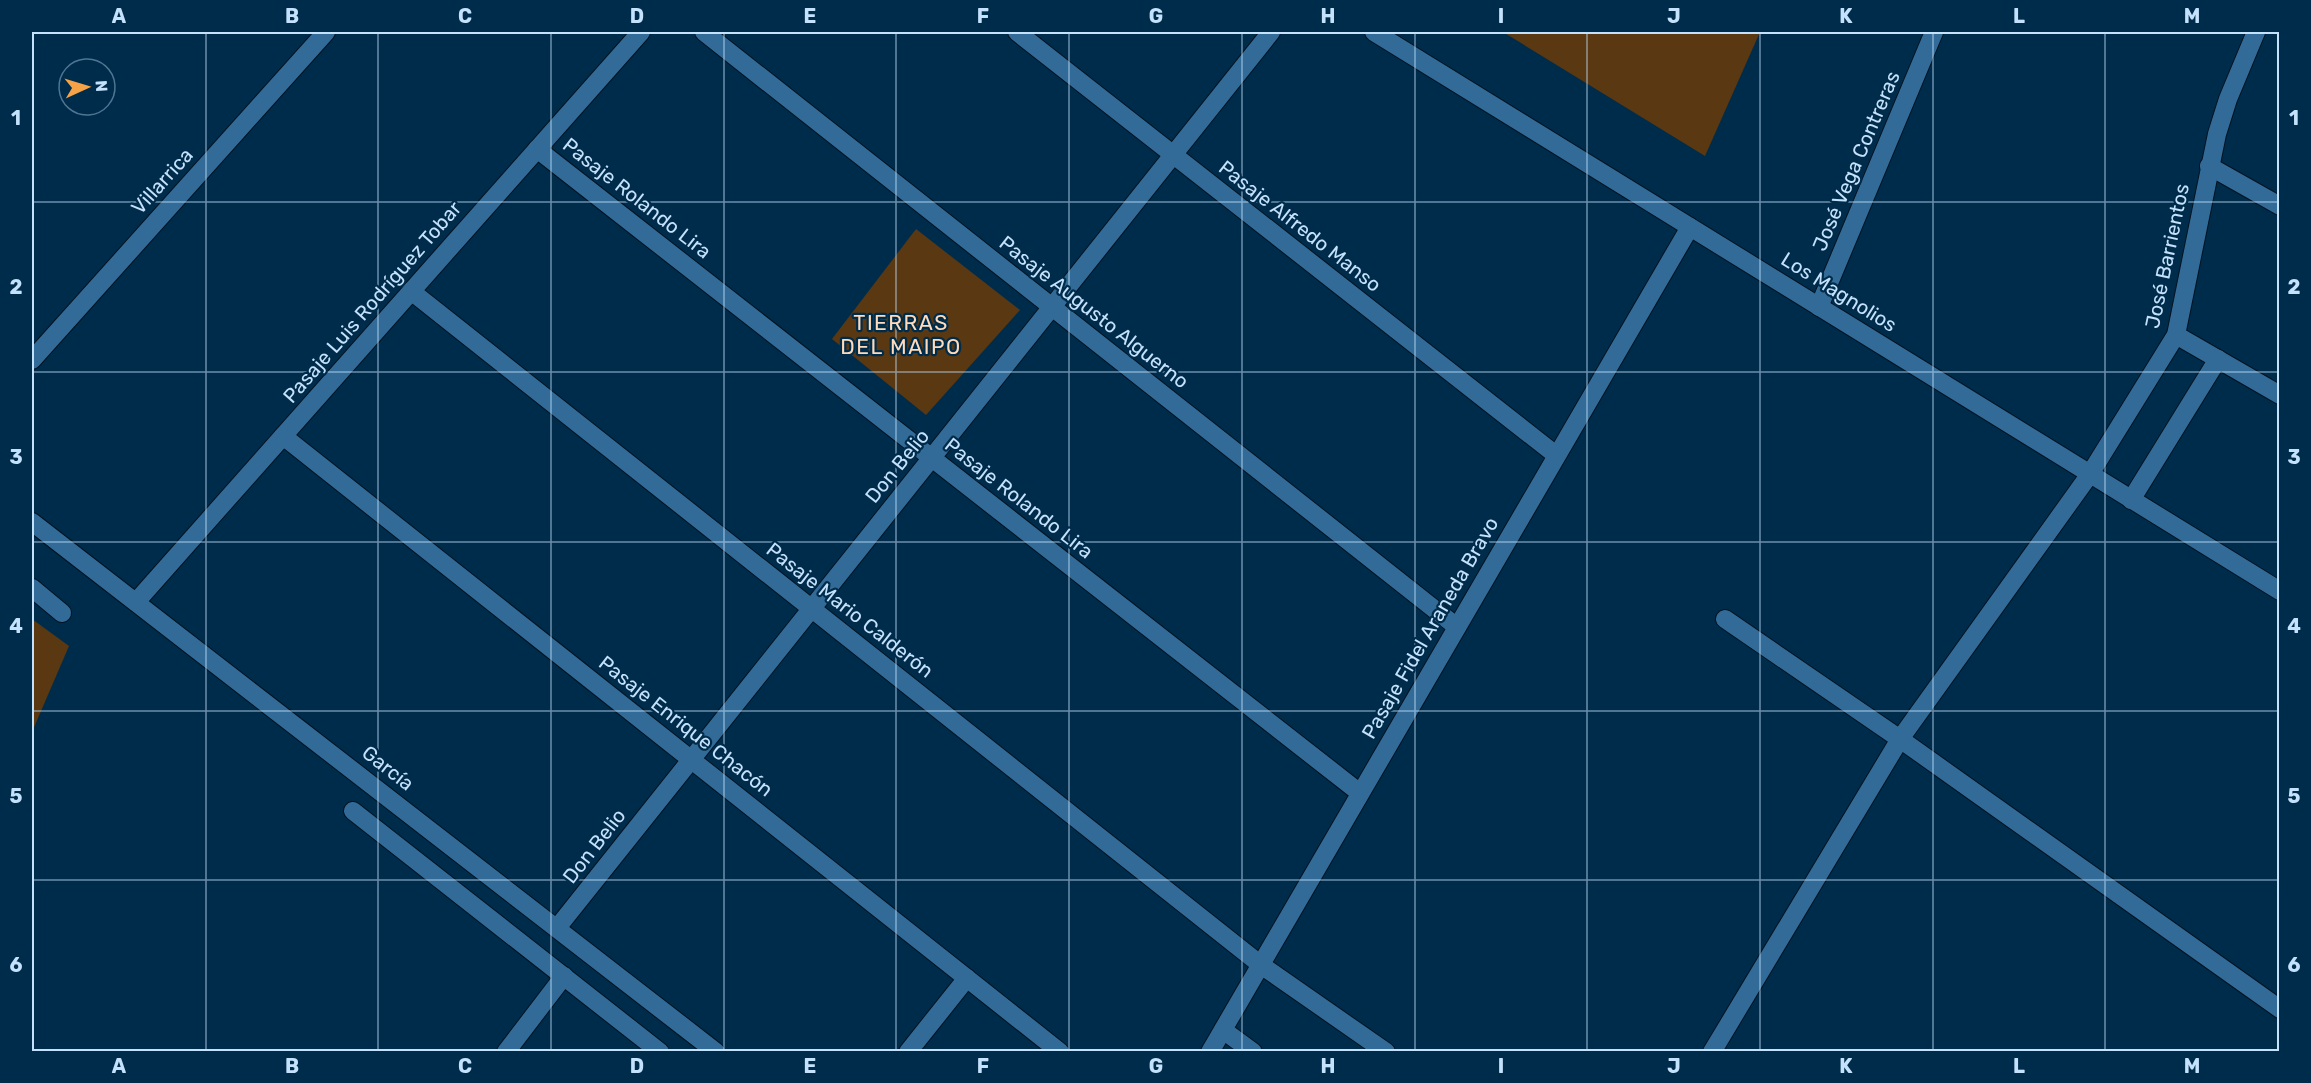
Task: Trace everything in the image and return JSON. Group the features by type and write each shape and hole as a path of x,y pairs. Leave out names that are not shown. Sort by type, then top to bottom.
{"street":[{"name":"Villarrica","path":"32,360 326,32"},
{"name":"Pasaje Luis Rodríguez Tobar","path":"136,602 640,32"},
{"name":"Pasaje Augusto Alguerno","path":"704,32 1457,627"},
{"name":"Pasaje Alfredo Manso","path":"1017,32 1557,455"},
{"name":"Don Belio","path":"558,928 1271,32"},
{"name":"Los Magnolios","path":"1374,32 2280,591"},
{"name":"José Vega Contreras","path":"1819,307 1934,32"},
{"name":"José Barrientos","path":"1712,1052 1900,739 2090,474 2176,335 2217,134 2228,99 2256,32"},
{"name":"Pasaje Rolando Lira","path":"537,149 1360,794"},
{"path":"2210,166 2280,206"},
{"name":"Pasaje Fidel Araneda Bravo","path":"1210,1052 1690,227"},
{"name":"Pasaje Mario Calderón","path":"411,291 1261,965 1386,1052"},
{"path":"2176,335 2280,395"},
{"path":"2131,500 2217,359"},
{"name":"Pasaje Enrique Chacón","path":"283,436 1060,1052"},
{"name":"García","path":"32,522 716,1052"},
{"path":"32,588 62,613"},
{"path":"1725,619 1900,739 2280,1009"},
{"path":"353,811 660,1052"},
{"path":"506,1052 564,976"},
{"path":"908,1052 967,978"},
{"path":"1223,1030 1252,1052"}],"shaded area":[{"path":"1503,32 1760,32 1705,156"},
{"path":"916,229 1020,310 926,415 832,339"},
{"path":"32,619 69,646 32,732"}],"district":[{"name":"TIERRAS DEL MAIPO","path":"901,335"}]}
